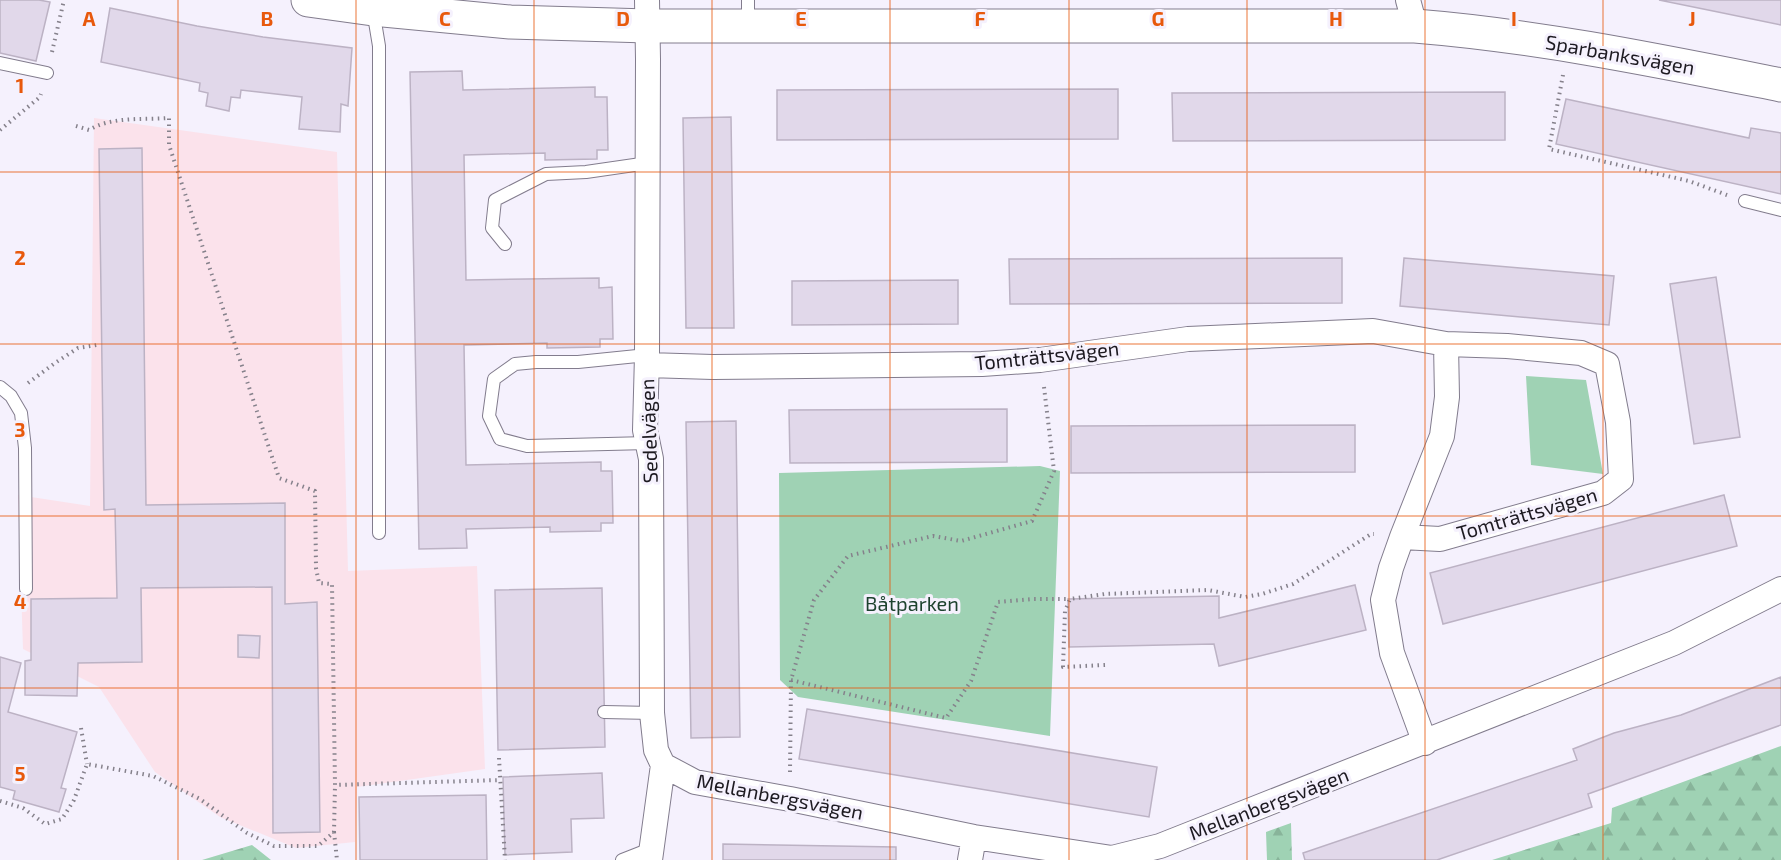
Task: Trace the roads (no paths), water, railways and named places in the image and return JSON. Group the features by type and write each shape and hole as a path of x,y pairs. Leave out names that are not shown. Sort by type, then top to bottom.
{"street":[{"name":"Sparbanksvägen","path":"308,0 373,4 510,22 647,13 1412,13 1489,33 1570,45 1781,85"},
{"name":"Sedelvägen","path":"647,13 645,430 651,459 652,713 656,750 663,765 650,854"},
{"name":"Tomträttsvägen","path":"647,360 713,368 982,364 1040,360 1188,339 1373,331 1446,344 1507,346 1581,353 1607,364 1618,422 1621,479 1603,493 1440,539 1402,537"},
{"path":"1425,743 1392,653 1383,600 1402,537 1442,436 1447,397 1446,344"},
{"name":"Mellanbergsvägen","path":"663,765 695,782 974,837 1112,858 1160,846 1674,643 1781,589"},
{"path":"970,860 974,837"}],"lane":[{"path":"373,4 379,46 380,533"},
{"path":"0,63 47,73"},
{"path":"505,244 492,228 495,200 546,174 586,172 648,163"},
{"path":"1745,201 1781,210"},
{"path":"647,360 516,364 494,379 489,416 500,440 527,446 648,443"},
{"path":"0,387 11,396 21,413 25,448 26,589"},
{"path":"604,712 652,713"},
{"path":"622,860 650,854"}],"park label":[{"name":"Båtparken","path":"912,604"}]}
